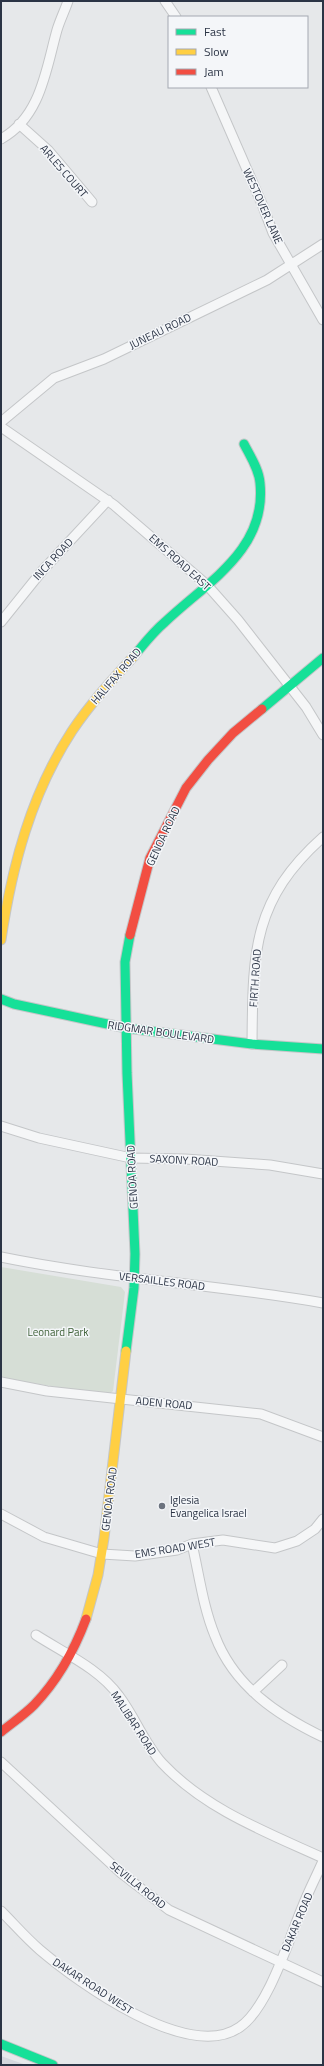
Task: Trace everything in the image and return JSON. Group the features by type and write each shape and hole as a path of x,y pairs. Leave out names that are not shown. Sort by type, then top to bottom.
{"street":[{"path":"1,139 25,118 37,98 47,72 57,29 68,1"},
{"path":"165,1 175,16"},
{"name":"WESTOVER LANE","path":"211,88 262,204 273,234 323,320"},
{"name":"ARLES COURT","path":"19,124 48,150 92,202"},
{"name":"JUNEAU ROAD","path":"1,422 54,378 104,359 267,280 323,244"},
{"name":"EMS ROAD EAST","path":"1,427 108,500 207,585 238,620 306,707 323,735"},
{"name":"HALIFAX ROAD","path":"1,940 6,904 24,832 45,781 66,741 90,706 163,623 228,567 241,553 254,529 259,514 262,497 256,468 244,444"},
{"name":"INCA ROAD","path":"1,622 42,571 108,500"},
{"name":"GENOA ROAD","path":"1,1732 32,1708 56,1681 71,1657 82,1634 100,1573 135,1278 125,962 129,935 150,858 186,788 208,760 233,733 323,658"},
{"name":"FIRTH ROAD","path":"252,1044 254,968 260,930 277,890 296,862 323,837"},
{"name":"RIDGMAR BOULEVARD","path":"1,999 14,1004 126,1028 252,1044 323,1048"},
{"name":"SAXONY ROAD","path":"1,1126 38,1138 131,1158 185,1159 270,1165 323,1174"},
{"name":"VERSAILLES ROAD","path":"1,1257 82,1272 266,1293 323,1304"},
{"name":"ADEN ROAD","path":"1,1382 47,1391 261,1414 323,1437"},
{"name":"EMS ROAD WEST","path":"1,1514 44,1537 102,1554 135,1556 177,1550 192,1544 223,1540 275,1548 297,1542 315,1529 323,1519"},
{"path":"192,1544 215,1636 236,1675 252,1692 303,1727 323,1737"},
{"name":"MALIBAR ROAD","path":"36,1635 95,1672 119,1696 155,1755 181,1780 214,1806 238,1819 323,1858"},
{"path":"252,1692 282,1665"},
{"name":"SEVILLA ROAD","path":"1,1762 121,1873 169,1910 196,1924 323,1982"},
{"name":"DAKAR ROAD","path":"280,1962 323,1861"},
{"name":"DAKAR ROAD WEST","path":"1,1911 39,1949 120,2006 162,2027 187,2035 212,2037 240,2028 252,2016 266,1993 280,1962"},
{"path":"1,2044 53,2065"}],"shaded area":[{"path":"1,2056 26,2065 1,2065"}],"green space":[{"name":"Leonard Park","path":"1,1267 121,1287 125,1292 113,1391 107,1395 1,1378"}],"traffic: fast":[{"path":"134,656 161,626 231,563 244,546 254,527 260,507 260,483 256,468 244,444"},
{"path":"262,709 323,658"},
{"path":"126,1351 134,1288 135,1254 127,1073 125,962 130,935"},
{"path":"1,999 14,1004 126,1028 252,1044 323,1049"},
{"path":"1,2044 53,2065"}],"traffic: slow":[{"path":"1,940 17,858 34,805 45,780 72,731 86,711 134,656"},
{"path":"86,1619 98,1575 104,1538 126,1351"}],"traffic: jam":[{"path":"130,935 150,858 186,788 208,760 233,733 262,709"},
{"path":"1,1732 30,1709 51,1686 71,1654 86,1619"}],"place":[{"name":"Iglesia Evangelica Israel","path":"162,1506"}]}
